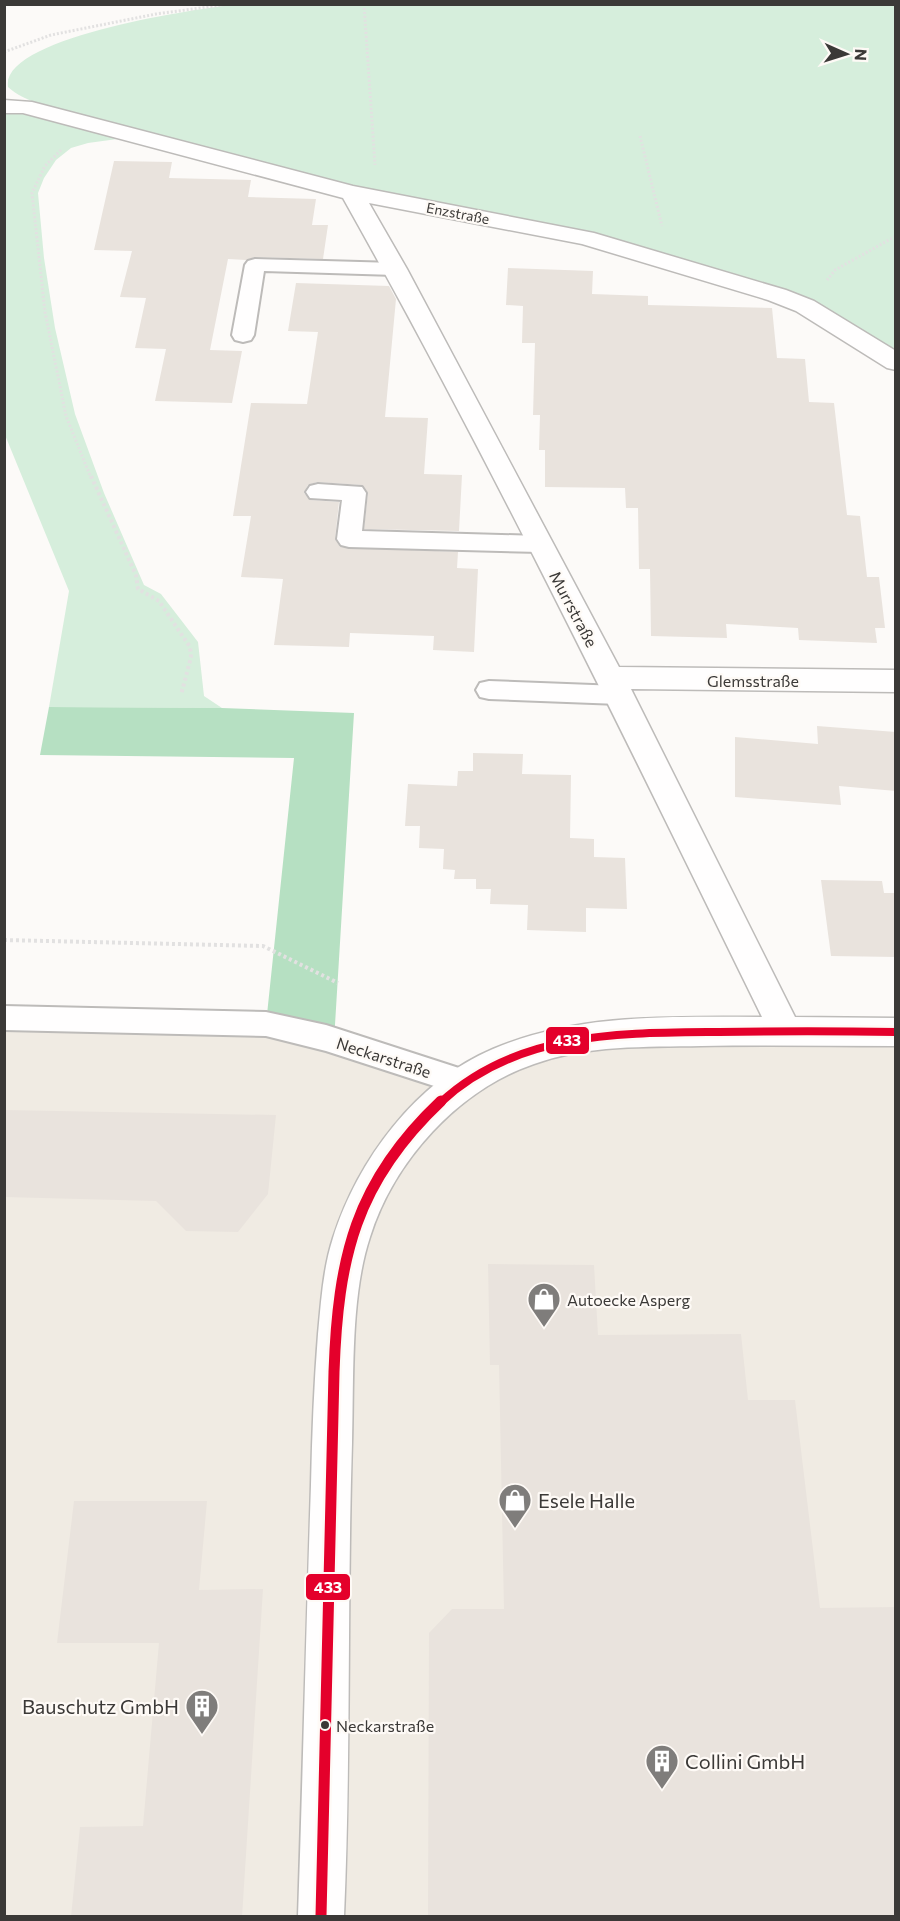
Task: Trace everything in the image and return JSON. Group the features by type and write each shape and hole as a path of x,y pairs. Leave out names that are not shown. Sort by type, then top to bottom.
{"street":[{"name":"Enzstraße","path":"4,106 24,106 116,133 365,196 586,238 805,306 896,362"},
{"name":"Murrstraße","path":"365,196 395,269 615,687 785,1030"},
{"name":"Glemsstraße","path":"615,687 896,681"},
{"path":"321,1917 334,1368 342,1272 354,1227 386,1162 418,1124 465,1083 498,1062 533,1049 567,1041 663,1033 785,1030 896,1032"}],"lane":[{"path":"243,335 255,265 395,269"},
{"path":"318,492 354,493 349,539 540,544"},
{"path":"489,690 615,687"},
{"name":"Neckarstraße","path":"4,1018 266,1024 326,1038 465,1083"}],"path":[{"path":"4,52 51,35 156,14 230,4"},
{"path":"364,4 365,196"},
{"path":"116,133 66,146 45,166 32,193 37,249 45,312 66,416 101,501 136,575 138,589 159,601 190,647 191,657 181,695"},
{"path":"640,136 671,264"},
{"path":"805,306 835,270 896,236"},
{"path":"4,940 263,946 338,983"}],"shaded area":[{"path":"5,1018 254,1023 465,1083 533,1049 895,1032 895,1916 5,1916"}],"green space":[{"path":"230,5 895,5 895,362 805,306 586,238 352,193 40,105 8,87 14,69 36,53 68,39 147,19"},
{"path":"5,106 132,137 88,143 71,148 56,160 44,178 38,193 44,258 55,328 75,414 104,493 144,585 161,594 198,642 204,696 222,708 49,707 69,591 5,435"},
{"path":"49,707 222,708 354,713 334,1041 266,1024 294,758 40,755"}],"building":[{"path":"114,161 172,162 169,178 251,180 248,197 316,199 312,225 328,225 323,259 255,257 246,260 228,259 210,350 242,351 232,403 155,401 166,349 135,348 146,298 120,297 132,251 94,250"},
{"path":"508,268 593,271 592,294 648,296 648,305 772,308 777,358 805,359 809,402 834,403 847,515 860,516 867,577 879,577 885,628 875,628 877,643 799,640 798,628 726,624 727,638 651,636 650,569 639,569 638,508 626,508 625,488 545,487 545,450 539,450 540,415 533,415 535,343 522,343 523,306 506,305"},
{"path":"296,283 389,286 396,299 385,417 428,418 424,474 462,475 459,531 364,529 368,493 362,485 317,482 308,485 304,493 310,500 339,502 335,539 340,547 458,552 457,568 478,569 474,652 433,650 434,636 350,633 349,647 274,645 283,579 241,577 251,516 233,516 251,403 307,404 318,332 288,331"},
{"path":"817,726 896,732 896,791 839,786 841,805 735,797 735,737 818,744"},
{"path":"473,753 523,754 522,774 571,775 570,838 594,839 594,857 625,858 627,909 586,908 586,932 527,930 528,905 490,904 491,889 476,889 476,879 454,879 455,870 443,869 444,849 419,848 420,826 405,826 408,784 457,786 458,771 473,771"},
{"path":"821,880 882,881 884,893 896,893 896,957 831,956"},
{"path":"4,1110 276,1115 268,1194 238,1232 186,1231 156,1201 4,1197"},
{"name":"Collini GmbH","path":"488,1264 594,1265 598,1335 741,1334 748,1400 795,1400 820,1608 896,1607 896,1917 428,1917 429,1633 452,1609 504,1609 499,1365 490,1365"},
{"path":"74,1501 207,1501 199,1590 263,1589 242,1917 71,1917 80,1827 143,1826 159,1643 57,1643"}],"transit line":[{"name":"433","path":"321,1916 328,1569 337,1315 340,1287 351,1237 363,1205 379,1175 420,1121 445,1098 472,1078 502,1062 554,1043 596,1036 639,1033 896,1032"}],"place":[{"name":"Autoecke Asperg","path":"544,1328"},
{"name":"Esele Halle","path":"515,1529"},
{"name":"Neckarstraße","path":"325,1725"},
{"name":"Bauschutz GmbH","path":"202,1735"},
{"name":"Collini GmbH","path":"662,1790"}]}
